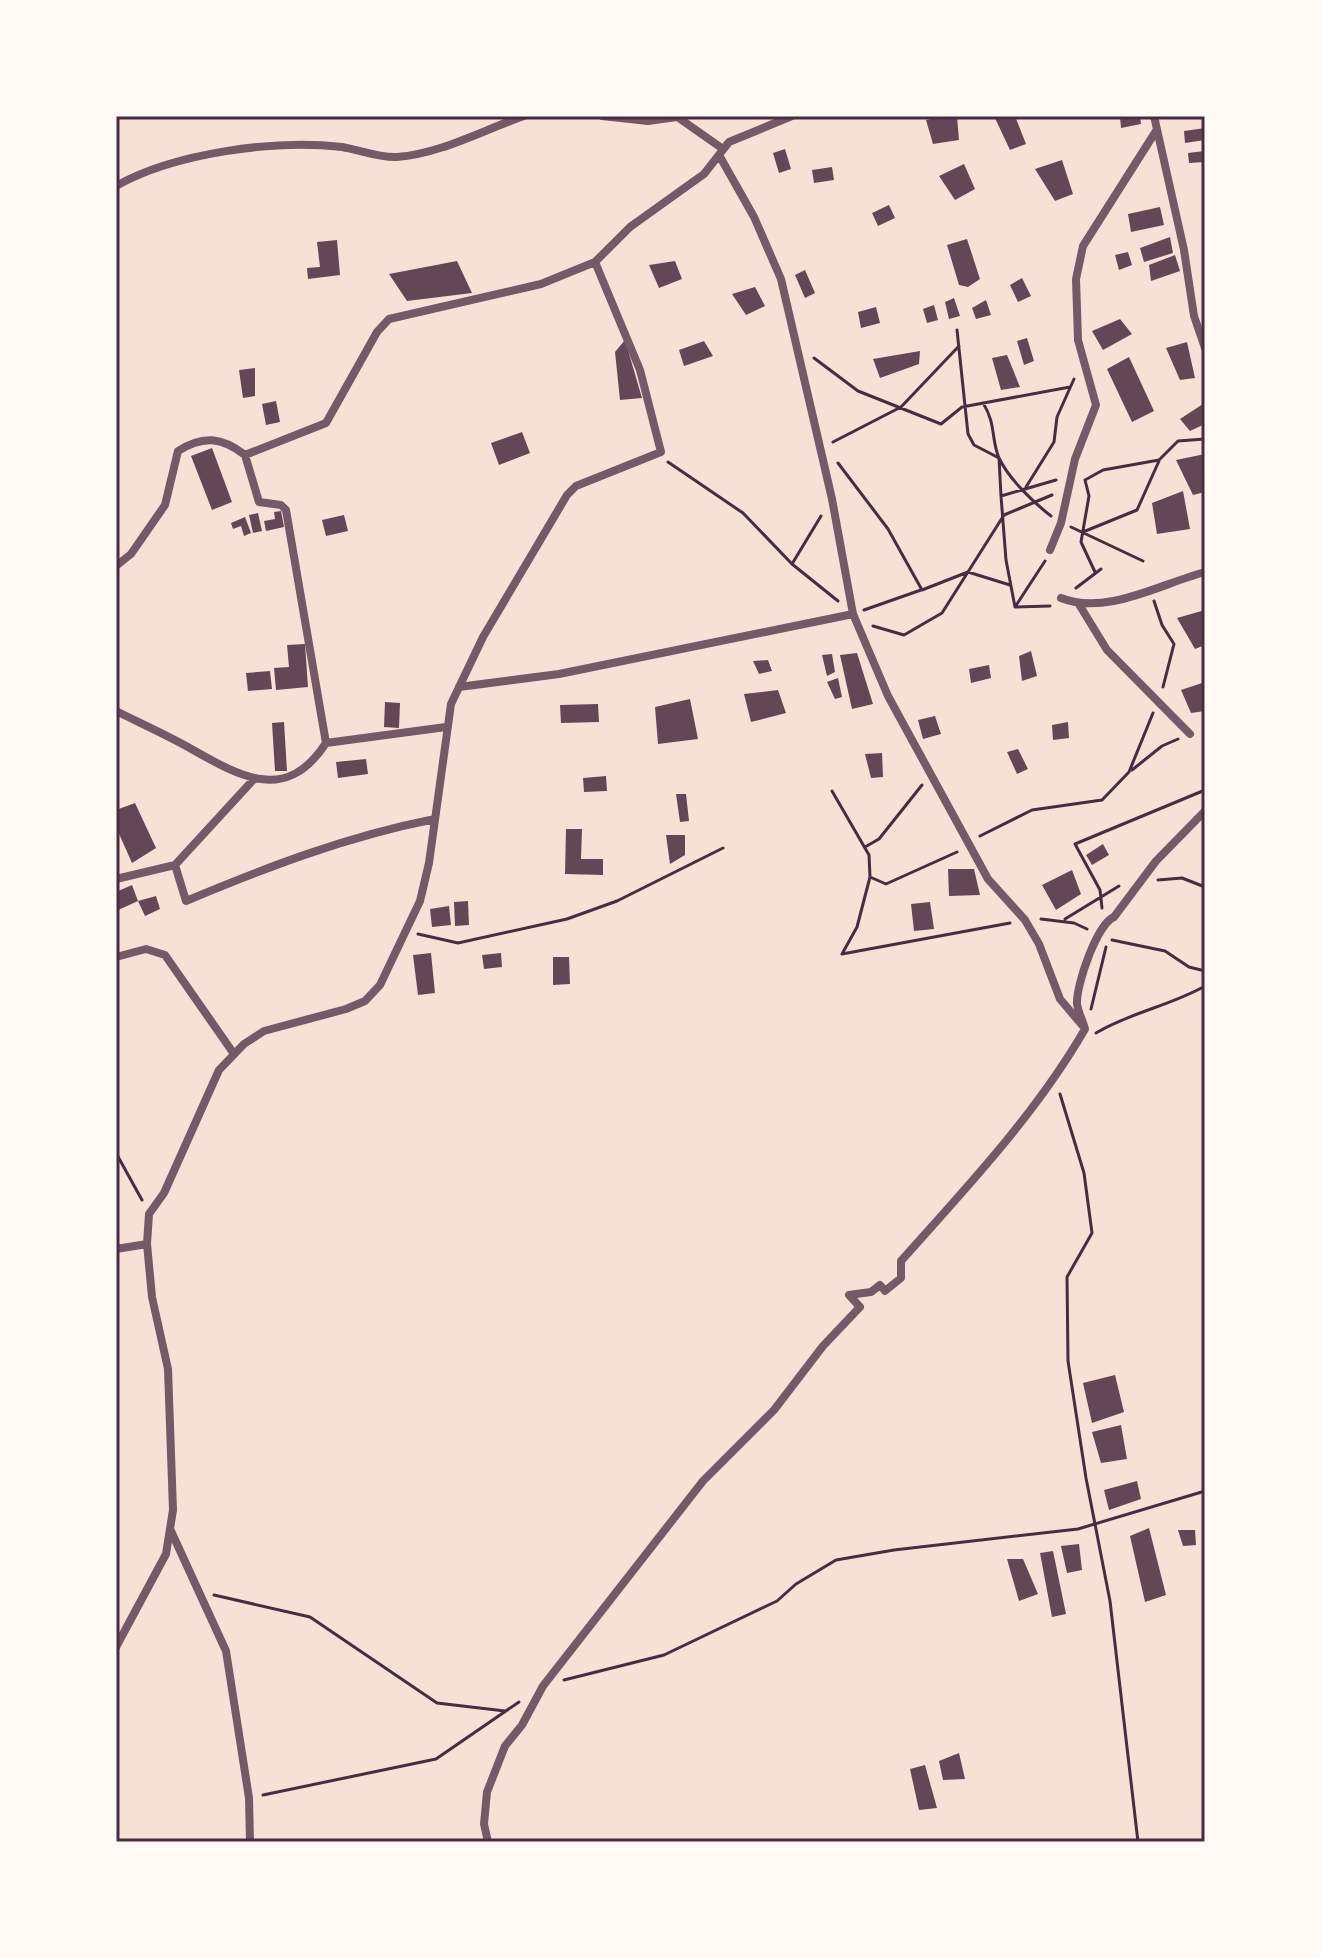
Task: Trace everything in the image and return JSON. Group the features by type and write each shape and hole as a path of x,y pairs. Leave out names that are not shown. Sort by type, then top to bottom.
{"street":[{"path":"116,186 152,169 251,148 342,147 394,157 422,153 524,116"},
{"path":"602,116 648,121 676,117 721,152 781,279 832,499 853,614 888,696 988,879 1025,920 1039,944 1060,999 1085,1029"},
{"path":"245,455 326,423 377,332 389,319 541,284 595,262 630,227 704,174 729,142 792,116"},
{"path":"1154,116 1184,250 1194,316 1205,348"},
{"path":"1050,550 1096,405 1082,361 1076,294 1078,262 1083,246 1156,131"},
{"path":"116,1647 166,1554 171,1530 173,1438 168,1369 152,1297 147,1244 149,1214 164,1193 219,1070 234,1054 264,1031 365,1001 380,985 420,901 435,819 446,727 459,687 532,549 567,495 576,486 661,452 640,370 595,262"},
{"path":"116,566 131,554 165,505 178,451 190,444 211,439 227,441 245,455 259,502 281,505 286,510 326,743 313,764 294,776 254,779 223,768 116,711"},
{"path":"1080,606 1205,572"},
{"path":"1061,598 1080,606 1107,650 1190,734"},
{"path":"459,687 559,674 853,614"},
{"path":"326,743 446,727"},
{"path":"116,879 175,865 254,779"},
{"path":"488,1842 484,1824 487,1792 505,1746 522,1725 543,1686 703,1481 774,1410 849,1314 860,1307 849,1295 871,1292 880,1285 885,1291 901,1278 901,1261 996,1153 1085,1029 1077,1004 1089,955 1101,932 1156,861 1205,811"},
{"path":"175,865 186,901 317,850 381,830 435,819"},
{"path":"116,957 146,949 165,955 234,1054"},
{"path":"116,1249 147,1244"},
{"path":"171,1530 226,1651 249,1798 250,1842"}],"path":[{"path":"957,330 962,407 968,434 974,445 999,458 1032,502 1061,523 1143,561"},
{"path":"794,343 858,391 941,424 962,407 1070,387"},
{"path":"922,590 888,529 839,465 829,444 901,407 959,346"},
{"path":"1024,490 1054,442 1057,417 1082,361"},
{"path":"983,403 993,418 1010,585 1015,607 1050,550"},
{"path":"1083,532 1137,510 1159,460 1178,441 1205,439"},
{"path":"661,452 666,460 743,513 792,564 853,614 877,628 904,635 942,613 1004,515 1069,489 1103,470 1159,460"},
{"path":"1001,496 1072,475"},
{"path":"1085,480 1089,496 1081,542 1095,574"},
{"path":"792,564 832,499"},
{"path":"853,614 968,572 1010,585"},
{"path":"1129,772 1157,702 1174,644 1162,625 1150,589"},
{"path":"870,877 886,884 949,857 1032,810 1102,800 1129,772 1162,746 1190,734"},
{"path":"865,847 879,839 931,773"},
{"path":"832,791 865,847 870,877 857,927 842,954 1025,920 1063,920 1101,932 1101,897 1075,844 1205,790"},
{"path":"407,932 458,943 567,919 617,901 723,848"},
{"path":"1063,920 1116,887 1142,881 1182,878 1205,887"},
{"path":"1085,1029 1108,954 1105,939 1165,951 1189,967 1205,971"},
{"path":"1075,1047 1132,1014 1180,1000 1205,986"},
{"path":"1063,1082 1059,1094 1084,1173 1092,1233 1067,1277 1068,1361 1110,1601 1138,1842"},
{"path":"116,1153 149,1214"},
{"path":"543,1686 664,1655 777,1601 796,1584 836,1560 1095,1525 1205,1491"},
{"path":"198,1591 310,1617 437,1703 505,1711 436,1759 249,1798"}],"building":[{"path":"957,116 959,140 933,144 926,120"},
{"path":"994,116 1015,116 1026,144 1010,150"},
{"path":"1120,116 1140,116 1141,124 1121,128"},
{"path":"1205,128 1205,140 1185,143 1184,131"},
{"path":"785,149 791,169 779,173 773,153"},
{"path":"1205,151 1205,162 1189,163 1188,153"},
{"path":"1062,160 1073,194 1055,201 1035,169"},
{"path":"964,164 975,189 955,200 939,176"},
{"path":"832,167 834,180 814,183 812,170"},
{"path":"889,205 895,218 878,226 872,213"},
{"path":"1160,207 1164,225 1131,232 1128,214"},
{"path":"1170,237 1173,253 1144,262 1140,248"},
{"path":"967,239 980,279 968,287 959,285 947,245"},
{"path":"337,240 340,275 308,279 307,268 320,267 317,242"},
{"path":"1128,252 1132,265 1119,270 1115,255"},
{"path":"1175,255 1180,271 1151,281 1149,265"},
{"path":"457,261 472,293 407,301 389,274"},
{"path":"675,261 682,279 659,288 649,265"},
{"path":"805,270 815,293 805,298 795,275"},
{"path":"1022,278 1031,296 1018,302 1010,285"},
{"path":"755,287 765,306 746,315 732,294"},
{"path":"954,298 960,316 949,319 945,302"},
{"path":"986,300 991,315 976,319 972,308"},
{"path":"934,305 938,320 927,323 923,309"},
{"path":"876,307 880,323 861,328 858,312"},
{"path":"1120,319 1132,334 1103,350 1092,331"},
{"path":"1027,338 1034,361 1024,365 1017,341"},
{"path":"625,340 642,398 620,400 615,352"},
{"path":"704,341 713,356 684,366 679,350"},
{"path":"1187,342 1195,378 1180,380 1166,348"},
{"path":"920,351 919,364 880,378 873,359"},
{"path":"1007,355 1020,387 1001,390 992,358"},
{"path":"1129,357 1154,411 1132,422 1107,369"},
{"path":"255,368 255,396 243,398 239,370"},
{"path":"276,401 280,422 266,425 262,404"},
{"path":"1203,404 1205,424 1190,431 1180,419"},
{"path":"522,432 530,453 499,465 491,443"},
{"path":"212,448 232,502 212,510 191,456"},
{"path":"1205,454 1205,492 1193,495 1176,460"},
{"path":"1183,491 1190,529 1157,534 1152,503"},
{"path":"281,511 284,527 266,531 264,521 275,519 274,512"},
{"path":"258,513 262,531 253,533 249,515"},
{"path":"344,515 348,531 326,536 322,520"},
{"path":"245,517 251,533 244,536 241,526 233,529 231,523"},
{"path":"1205,610 1205,645 1195,649 1177,618"},
{"path":"305,644 308,687 276,690 274,668 289,667 287,645"},
{"path":"1031,651 1037,676 1022,681 1019,656"},
{"path":"857,653 873,704 852,709 840,655"},
{"path":"832,654 835,672 827,676 822,655"},
{"path":"768,660 772,671 759,674 753,661"},
{"path":"989,665 991,678 971,683 969,669"},
{"path":"270,671 272,689 248,691 246,673"},
{"path":"838,678 842,697 835,699 827,682"},
{"path":"1205,682 1205,711 1191,713 1181,690"},
{"path":"778,690 786,713 751,722 744,694"},
{"path":"690,699 698,739 658,744 655,707"},
{"path":"385,702 400,703 399,728 384,727"},
{"path":"598,704 599,722 561,723 560,705"},
{"path":"935,716 941,734 923,739 918,720"},
{"path":"284,722 287,771 275,771 272,723"},
{"path":"1068,722 1069,738 1053,740 1052,725"},
{"path":"1018,749 1028,769 1017,774 1007,752"},
{"path":"882,753 883,777 871,778 865,754"},
{"path":"366,759 368,774 338,778 336,762"},
{"path":"606,776 607,791 584,792 583,778"},
{"path":"676,794 686,794 689,821 680,822"},
{"path":"135,803 156,848 132,863 116,827 116,810"},
{"path":"566,829 582,829 581,859 603,859 603,875 565,874"},
{"path":"666,835 685,835 685,855 670,864"},
{"path":"1103,844 1109,855 1092,865 1086,855"},
{"path":"948,869 974,869 980,895 949,896"},
{"path":"1072,870 1081,894 1056,910 1042,885"},
{"path":"132,885 138,901 116,911 116,892"},
{"path":"156,896 160,909 145,916 138,901"},
{"path":"468,901 469,925 455,926 454,902"},
{"path":"930,902 934,929 914,931 911,904"},
{"path":"449,906 451,925 432,927 430,909"},
{"path":"431,953 435,993 418,995 413,955"},
{"path":"501,953 502,967 484,969 482,955"},
{"path":"553,957 569,957 570,984 553,985"},
{"path":"1115,1375 1124,1412 1092,1423 1083,1383"},
{"path":"1121,1425 1127,1459 1101,1463 1092,1432"},
{"path":"1137,1481 1141,1499 1109,1510 1104,1490"},
{"path":"1149,1528 1166,1595 1145,1602 1130,1536"},
{"path":"1178,1530 1195,1530 1196,1545 1183,1546"},
{"path":"1079,1544 1082,1570 1067,1573 1061,1546"},
{"path":"1053,1551 1066,1614 1052,1617 1040,1553"},
{"path":"1007,1559 1023,1559 1038,1594 1019,1601"},
{"path":"959,1753 965,1779 943,1780 939,1761"},
{"path":"925,1765 937,1808 919,1810 910,1769"}]}
